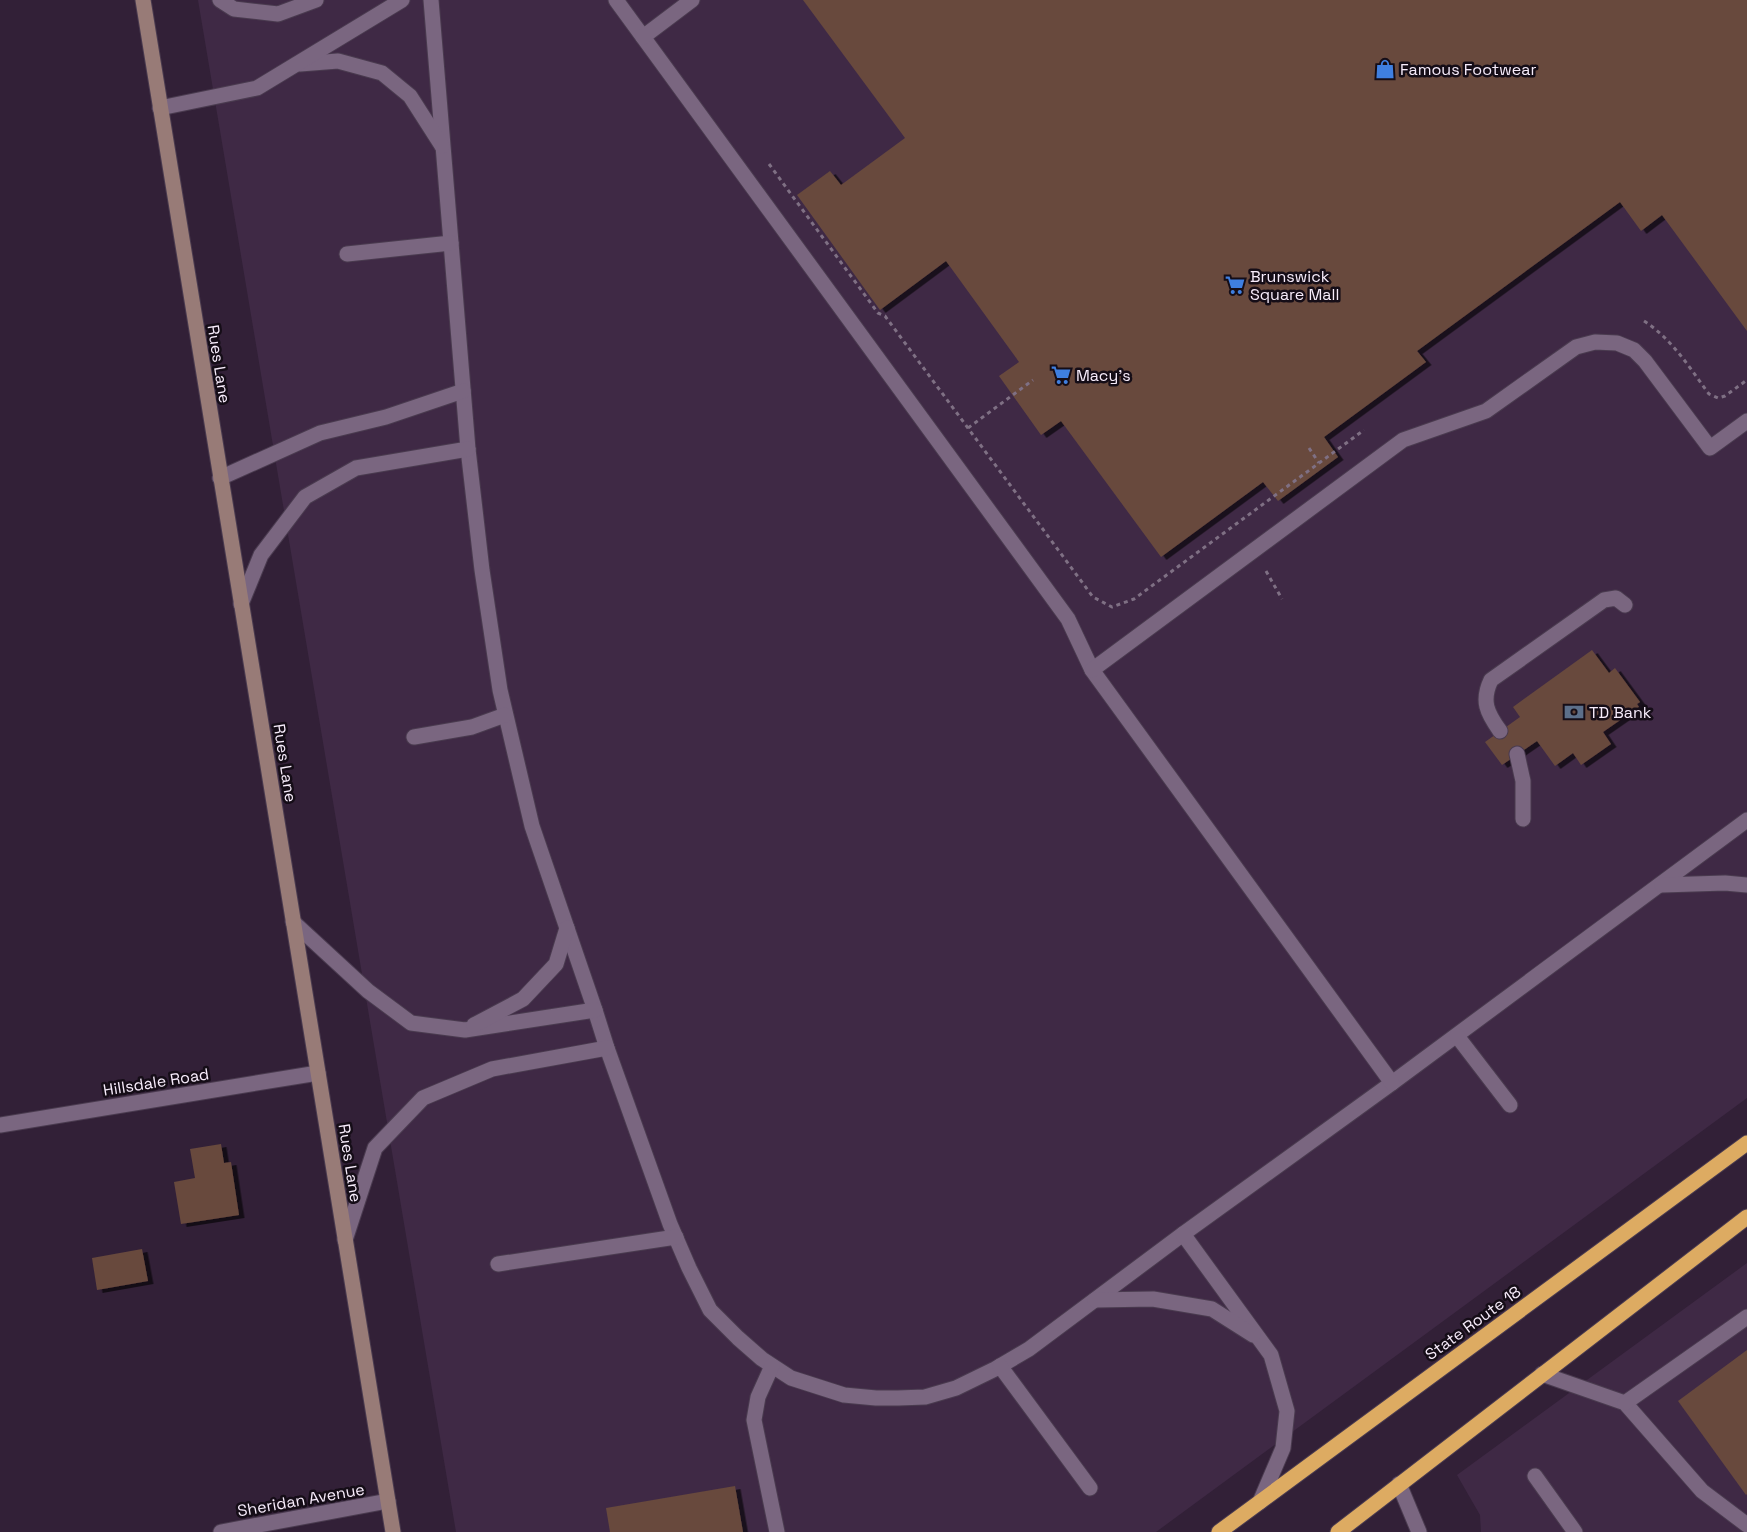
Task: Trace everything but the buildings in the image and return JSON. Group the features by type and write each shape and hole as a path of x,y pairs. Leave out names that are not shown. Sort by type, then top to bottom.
{"highway":[{"name":"State Route 18","path":"1219,1532 1747,1143"},
{"path":"1338,1532 1747,1216"}],"main road":[{"name":"Rues Lane","path":"143,0 393,1532"}],"street":[{"path":"220,0 234,9 278,14 316,0"},
{"path":"160,108 257,88 402,0"},
{"path":"431,0 468,449 482,570 500,690 532,826 607,1048 676,1237 710,1310 738,1338 772,1366 791,1378 844,1395 876,1398 925,1397 956,1388 1030,1349 1183,1234 1392,1084 1662,885 1747,820"},
{"path":"616,0 1068,619 1092,670 1392,1084"},
{"path":"643,37 692,0"},
{"path":"296,64 338,61 382,73 410,96 443,147"},
{"path":"347,254 451,243"},
{"path":"1092,670 1403,440 1486,411 1576,347 1595,342 1617,343 1634,350 1657,376 1710,448 1747,421"},
{"path":"220,478 320,433 386,417 463,391"},
{"path":"241,604 261,555 305,498 356,468 468,449"},
{"path":"1500,731 1486,708 1486,691 1491,680 1604,600 1616,598 1625,605"},
{"path":"414,737 472,727 506,715"},
{"path":"1517,754 1523,781 1523,819"},
{"path":"1662,885 1725,883 1747,885"},
{"path":"293,922 368,991 411,1022 465,1030 595,1010"},
{"path":"465,1030 522,999 556,964 567,928"},
{"path":"1457,1036 1510,1105"},
{"path":"345,1240 374,1148 423,1098 492,1069 607,1048"},
{"name":"Hillsdale Road","path":"0,1125 318,1073"},
{"path":"1183,1234 1271,1355 1286,1411 1283,1448 1260,1502"},
{"path":"498,1264 676,1237"},
{"path":"1095,1300 1154,1299 1212,1309 1259,1339"},
{"path":"1624,1403 1747,1317"},
{"path":"772,1366 758,1397 754,1420 777,1532"},
{"path":"1000,1366 1090,1488"},
{"path":"1542,1374 1624,1403 1702,1491 1747,1525"},
{"path":"1535,1476 1575,1532"},
{"path":"1400,1484 1420,1532"},
{"name":"Sheridan Avenue","path":"221,1532 388,1502"}],"path":[{"path":"769,164 878,313 884,316 1093,597 1112,607 1134,598 1364,430"},
{"path":"1644,321 1663,334 1673,344 1708,394 1718,398 1725,396 1747,380"},
{"path":"968,428 1033,380"},
{"path":"1309,448 1320,463"},
{"path":"1263,566 1282,599"}],"shaded area":[{"path":"198,0 1747,0 1747,1098 1156,1532 456,1532"},
{"path":"1747,1263 1747,1532 1481,1532 1480,1515 1457,1475"}],"place":[{"name":"Famous Footwear","path":"1385,69"},
{"name":"Brunswick Square Mall","path":"1235,285"},
{"name":"Macy's","path":"1061,375"},
{"name":"TD Bank","path":"1574,712"}]}
